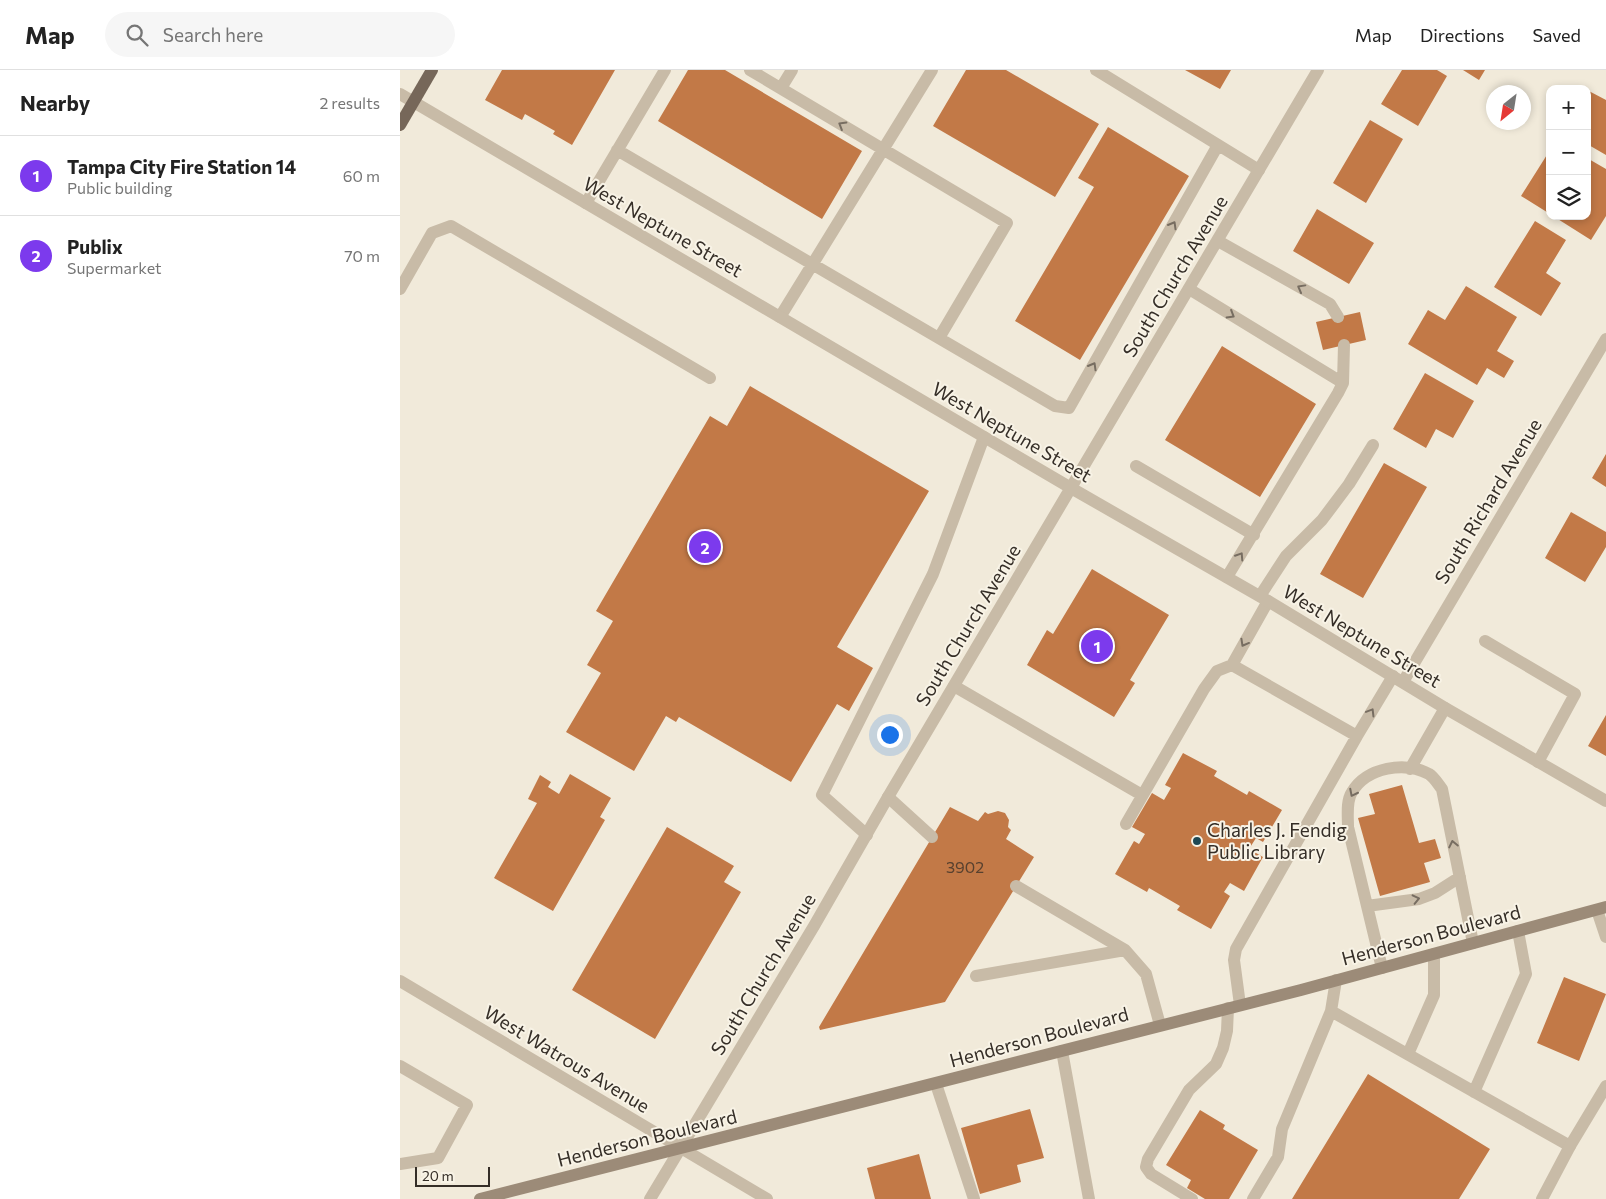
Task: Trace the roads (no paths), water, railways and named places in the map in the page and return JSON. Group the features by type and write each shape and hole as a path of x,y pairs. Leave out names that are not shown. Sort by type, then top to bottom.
{"main road":[{"path":"400,125 432,70"},
{"name":"Henderson Boulevard","path":"480,1199 936,1084 1601,909"}],"street":[{"path":"586,203 665,70"},
{"path":"750,70 1007,223 939,338"},
{"path":"781,88 792,70"},
{"path":"780,317 932,70"},
{"path":"1096,70 1259,170"},
{"name":"South Church Avenue","path":"650,1199 1318,70"},
{"name":"West Neptune Street","path":"400,94 1071,488 1264,598 1445,708 1606,801"},
{"path":"618,150 1055,406 1069,408 1218,145"},
{"path":"400,289 432,233 451,226 710,378"},
{"path":"1218,241 1330,304 1338,317"},
{"path":"1189,290 1343,382"},
{"name":"South Richard Avenue","path":"1240,1005 1234,960 1236,949 1357,736 1398,679 1606,339"},
{"path":"1227,577 1338,393 1343,382 1344,345"},
{"path":"867,835 822,795 933,574 984,437"},
{"path":"1126,824 1217,671 1232,665 1286,556 1322,520 1349,484 1373,445"},
{"path":"1136,466 1254,535"},
{"path":"1485,641 1576,694 1538,762"},
{"path":"1232,665 1357,736"},
{"path":"954,686 1142,795"},
{"path":"1410,769 1445,708"},
{"path":"1382,968 1348,826 1349,803 1351,794 1359,783 1373,773 1393,767 1410,769 1430,775 1442,789 1473,943"},
{"path":"888,797 932,837"},
{"path":"1368,906 1419,899 1435,893 1460,877"},
{"path":"1016,886 1125,950 1146,974 1160,1025"},
{"path":"1601,909 1606,937"},
{"path":"1474,1092 1526,974 1518,931"},
{"path":"976,976 1125,950"},
{"path":"1408,1054 1434,995 1434,954"},
{"path":"1253,1199 1278,1157 1282,1129 1330,1011 1336,980"},
{"name":"West Watrous Avenue","path":"400,981 767,1199"},
{"path":"1192,1199 1151,1174 1146,1167 1148,1159 1189,1090 1216,1064 1223,1048 1227,1031 1228,1008"},
{"path":"1330,1011 1570,1146"},
{"path":"1062,1051 1089,1199"},
{"path":"400,1066 467,1106 438,1158 400,1164"},
{"path":"936,1084 974,1199"},
{"path":"1542,1199 1570,1146 1606,1086"}],"place":[{"name":"Publix","path":"705,547"},
{"name":"Tampa City Fire Station 14","path":"1097,646"},
{"name":"Charles J. Fendig Public Library","path":"1197,841"}]}
